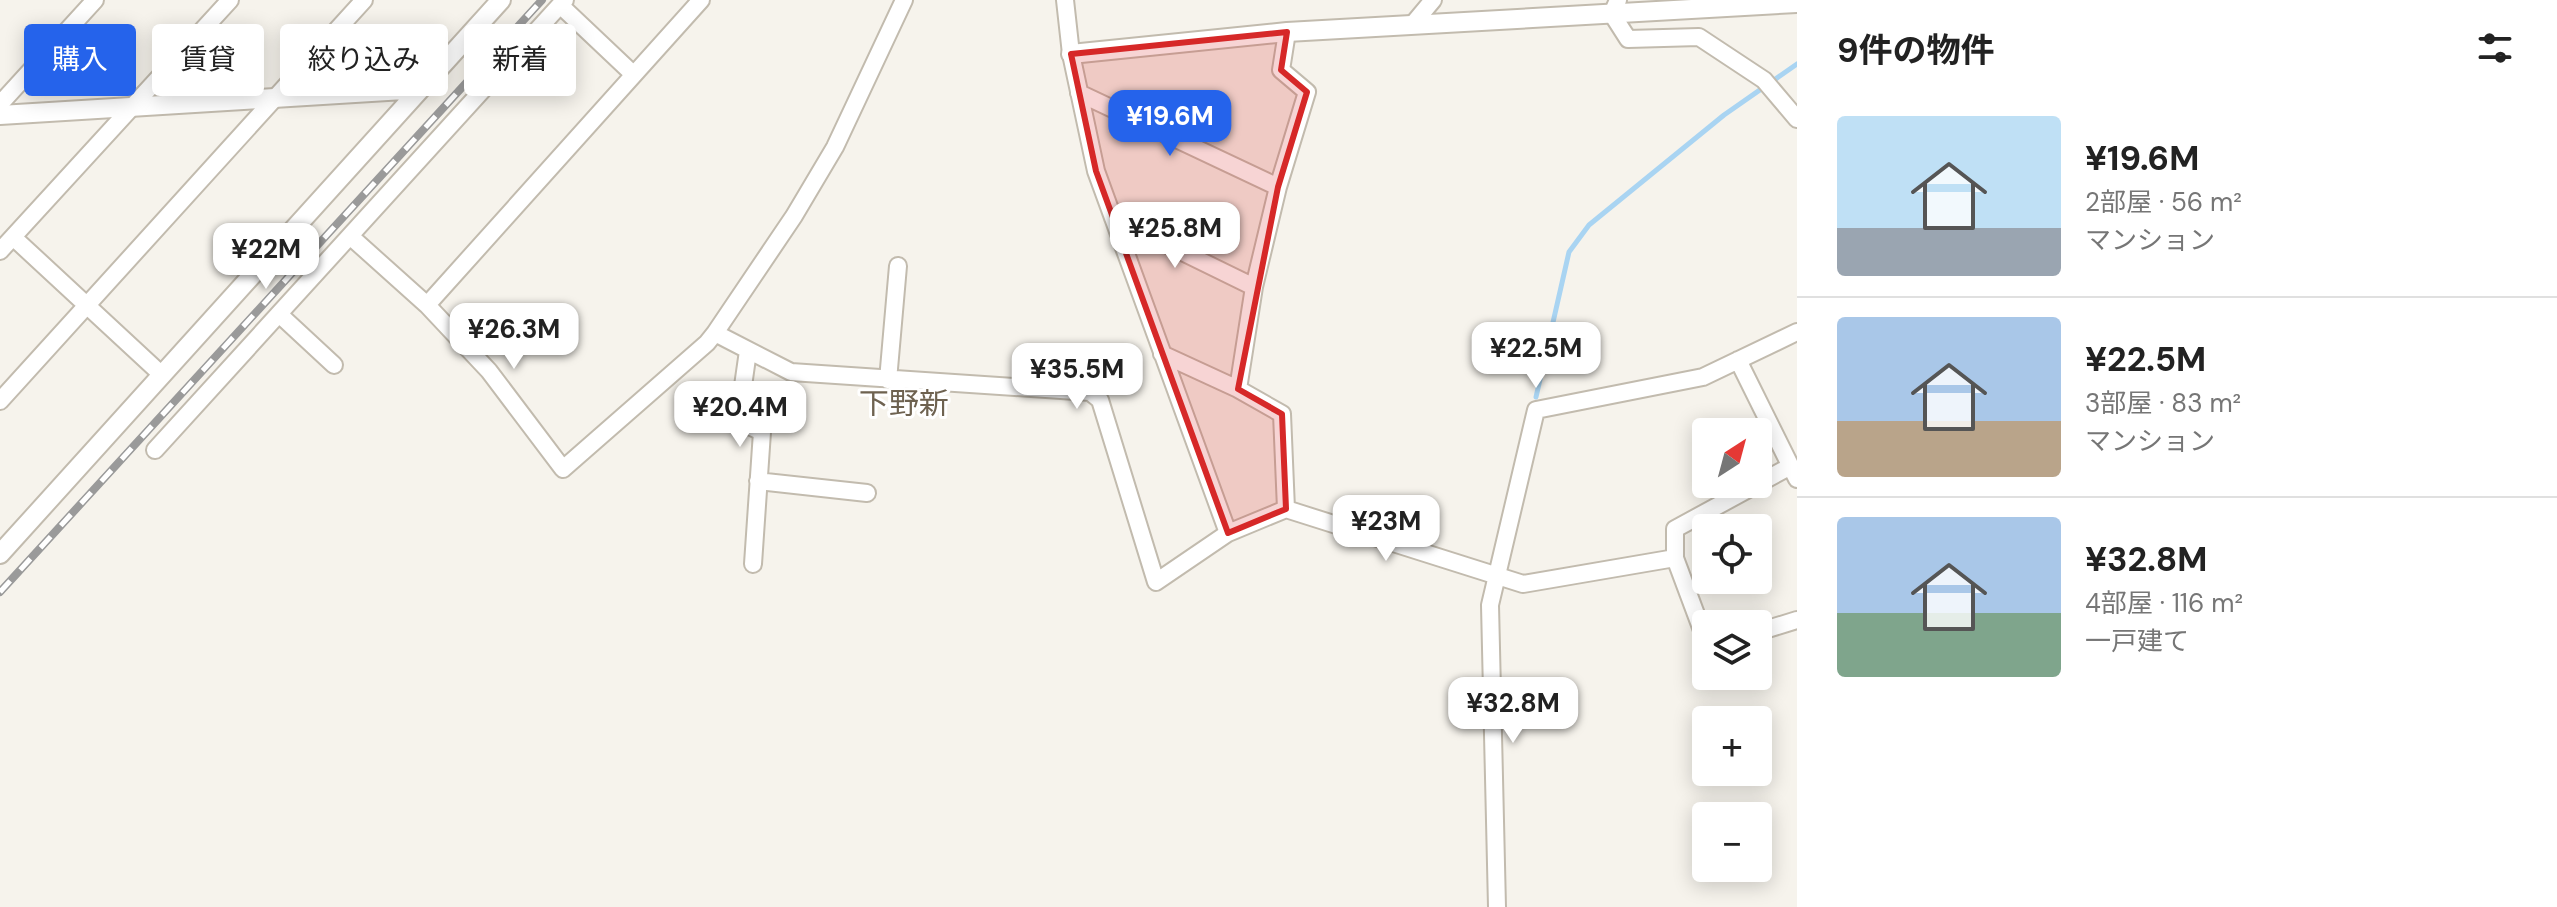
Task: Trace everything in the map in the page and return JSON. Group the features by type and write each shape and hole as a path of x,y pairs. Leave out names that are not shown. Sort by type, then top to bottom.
{"street":[{"path":"0,104 95,0"},
{"path":"0,251 230,0"},
{"path":"0,401 364,0"},
{"path":"448,58 501,0"},
{"path":"427,305 701,0"},
{"path":"350,236 427,305 489,371 563,469 634,409 715,333 794,216 835,147 904,0"},
{"path":"1065,0 1071,54 1096,171 1228,533"},
{"path":"1413,24 1433,0"},
{"path":"155,450 562,3 633,74"},
{"path":"1071,54 1287,32 1615,7 1797,3"},
{"path":"1615,7 1628,39 1699,37 1764,80 1797,119"},
{"path":"1238,389 1254,287 1278,187 1307,92 1281,70 1287,32"},
{"path":"1079,93 1278,187"},
{"path":"0,115 293,96"},
{"path":"0,554 414,96"},
{"path":"1113,218 1254,287"},
{"path":"13,237 162,375"},
{"path":"888,380 898,266"},
{"path":"279,314 334,365"},
{"path":"1497,907 1490,605 1536,410 1703,377 1797,332"},
{"path":"715,333 791,372 1090,392 1100,400 1156,582 1228,533 1286,509 1523,584 1675,558"},
{"path":"748,351 738,421 762,432 753,564"},
{"path":"1162,354 1238,389 1282,414 1286,509"},
{"path":"1694,610 1675,558 1675,529 1793,473 1738,360"},
{"path":"758,481 867,493"},
{"path":"1772,628 1797,620"}],"highlighted area":[{"path":"1287,32 1281,70 1307,92 1278,187 1238,389 1282,414 1286,509 1228,533 1096,171 1071,54"}],"waterway":[{"path":"1536,397 1569,252 1589,225 1724,115 1797,64"}],"railway":[{"path":"0,592 542,0"}],"district":[{"name":"下野新","path":"904,404"}]}
